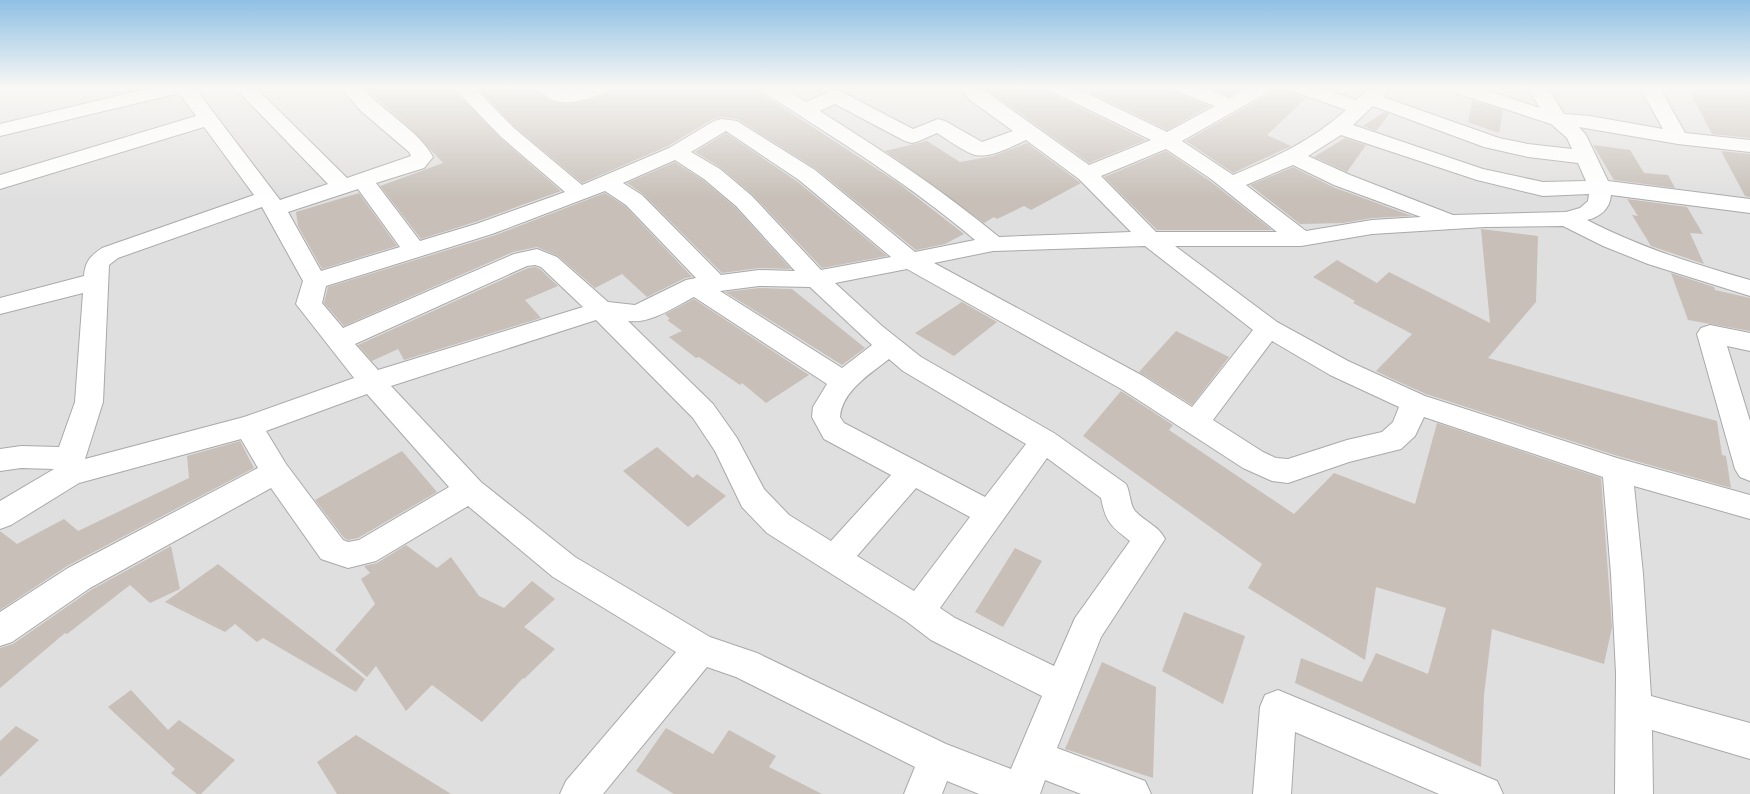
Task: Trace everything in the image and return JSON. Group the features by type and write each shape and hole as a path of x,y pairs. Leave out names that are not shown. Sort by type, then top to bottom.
{"street":[{"path":"0,130 21,125"},
{"path":"0,182 188,125"},
{"path":"213,125 271,203 315,281 309,304 372,382 470,490 564,567 700,648 745,664 937,759 1022,793 1034,758 1086,629 1149,539 1120,516 1115,492 1044,441 912,364 816,279 744,201 712,174 676,152"},
{"path":"286,125 352,184 415,250"},
{"path":"70,466 89,402 98,262 110,253 271,203 352,184 416,163 422,156 418,149 389,125"},
{"path":"500,125 580,194"},
{"path":"315,281 484,229 580,194 676,152 721,125"},
{"path":"721,125 730,126 807,175 910,260 1133,383 1253,460 1272,469 1288,471 1346,451 1391,441 1405,428 1415,403"},
{"path":"828,125 896,168 953,210 993,244"},
{"path":"890,125 912,137 938,125"},
{"path":"938,125 979,149 995,146 1028,132"},
{"path":"1018,125 1086,174 1150,239 1268,328 1338,368 1415,403 1617,470 1750,507"},
{"path":"1137,125 1167,141 1230,184 1301,239"},
{"path":"1086,174 1167,141 1196,125"},
{"path":"1441,125 1475,138 1532,152 1585,157"},
{"path":"0,516 70,466 248,426 372,382 601,310 638,314 706,285 759,278 816,279 993,244 1150,239 1301,239 1372,227 1457,222 1567,219 1588,213 1599,203 1600,188 1576,135 1564,125"},
{"path":"1607,125 1678,138 1750,146"},
{"path":"1671,125 1678,138"},
{"path":"1230,184 1293,157 1339,127 1423,157 1542,189 1600,188 1750,206"},
{"path":"1293,157 1342,180 1457,222"},
{"path":"608,183 634,200 706,285 844,382"},
{"path":"1567,219 1593,234 1631,249 1711,277 1750,288"},
{"path":"340,340 522,258 537,257 549,262 601,310 703,411 727,446 753,498 778,524 918,611 943,629 1062,688"},
{"path":"0,306 97,281"},
{"path":"1195,423 1268,328"},
{"path":"1750,342 1710,334 1750,469"},
{"path":"889,345 844,382 828,402 826,418 834,430 988,513"},
{"path":"248,426 276,472 332,550 348,555 365,552 470,490"},
{"path":"918,611 988,513 1044,441"},
{"path":"0,460 21,457 70,466"},
{"path":"1617,470 1627,574 1633,708 1634,794"},
{"path":"0,631 78,578 276,472"},
{"path":"834,560 912,472"},
{"path":"579,794 700,648"},
{"path":"1272,794 1278,708 1484,794"},
{"path":"1633,708 1750,741"},
{"path":"1034,758 1132,794"},
{"path":"923,794 937,759"}],"shaded area":[{"path":"0,125 1750,125 1750,794 0,794"}],"building":[{"path":"407,125 488,125 561,191 421,239 380,186 443,163"},
{"path":"513,125 703,125 668,146 582,183"},
{"path":"747,125 810,125 897,182 964,234 945,244 916,250 816,169"},
{"path":"1036,125 1115,125 1146,140 1089,163"},
{"path":"1157,125 1176,125 1167,130"},
{"path":"1214,125 1277,125 1267,135 1291,146 1233,173 1186,141"},
{"path":"1364,125 1381,125 1376,131 1363,126"},
{"path":"1477,125 1500,125 1499,133"},
{"path":"1707,125 1750,125 1750,138 1712,134"},
{"path":"726,133 798,182 887,256 822,268 753,195 721,168 695,152"},
{"path":"1345,138 1366,145 1347,172 1314,157"},
{"path":"927,141 960,162 993,156 1027,143 1081,183 1031,210 1024,206 997,219 994,217 984,223 885,151"},
{"path":"1593,145 1630,150 1644,173 1668,175 1675,188 1614,180"},
{"path":"1166,151 1210,181 1272,230 1157,230 1104,177"},
{"path":"1721,151 1750,154 1750,197 1745,196"},
{"path":"675,162 703,180 735,207 791,269 759,268 722,273 643,194 627,183"},
{"path":"1293,167 1333,187 1412,216 1372,218 1343,223 1300,224 1250,185"},
{"path":"359,193 397,246 322,269 298,226 296,212"},
{"path":"605,193 625,206 692,277 685,278 647,297 622,274 595,288 558,256 537,247 513,252 344,326 324,303 328,287 493,236"},
{"path":"1627,199 1687,207 1703,234 1690,233 1704,264 1651,246 1632,215 1638,216"},
{"path":"1481,229 1538,236 1536,302 1488,358 1717,421 1722,455 1726,456 1731,488 1618,456 1426,394 1376,371 1412,334 1353,303 1355,301 1313,277 1337,260 1377,283 1389,272 1490,323"},
{"path":"535,267 540,269 558,286 525,300 541,318 404,360 398,349 372,361 358,345 528,268"},
{"path":"1671,273 1714,287 1715,290 1750,298 1750,331 1688,320"},
{"path":"759,288 792,289 865,348 842,365 725,292"},
{"path":"694,299 809,375 766,403 742,383 740,385 699,357 696,358 669,337 682,331 667,320 670,319 665,314"},
{"path":"962,302 997,322 954,356 915,333"},
{"path":"1176,331 1229,357 1192,405 1139,372"},
{"path":"1121,391 1173,425 1169,430 1294,514 1334,473 1415,504 1437,423 1601,478 1612,627 1604,664 1492,629 1484,695 1481,767 1295,683 1301,658 1362,682 1376,653 1428,674 1446,608 1376,587 1365,660 1248,588 1262,564 1083,436"},
{"path":"240,441 254,468 67,566 0,610 0,531 17,544 64,519 78,531 189,478 187,456"},
{"path":"657,447 693,478 697,474 726,496 688,527 623,471"},
{"path":"402,451 437,492 358,538 348,540 344,538 315,500"},
{"path":"406,545 437,568 451,557 479,596 504,608 532,581 555,599 524,627 555,649 523,678 482,722 432,685 406,711 376,666 367,677 335,650 375,604 361,579 370,573 364,566 377,563"},
{"path":"171,546 180,589 150,603 130,585 67,634 65,633 0,688 0,648 13,644 91,590"},
{"path":"1015,548 1042,561 1003,627 975,612"},
{"path":"218,564 365,679 356,692 263,638 257,642 235,624 225,632 165,602"},
{"path":"1184,612 1245,636 1223,704 1162,671"},
{"path":"1102,662 1156,687 1153,778 1065,749"},
{"path":"131,690 168,730 179,720 235,760 201,794 197,794 171,773 175,769 108,707"},
{"path":"16,726 39,740 0,777 0,741"},
{"path":"666,728 713,754 729,730 776,756 769,767 822,794 674,794 636,771"},
{"path":"356,735 451,794 337,794 317,762"}]}
